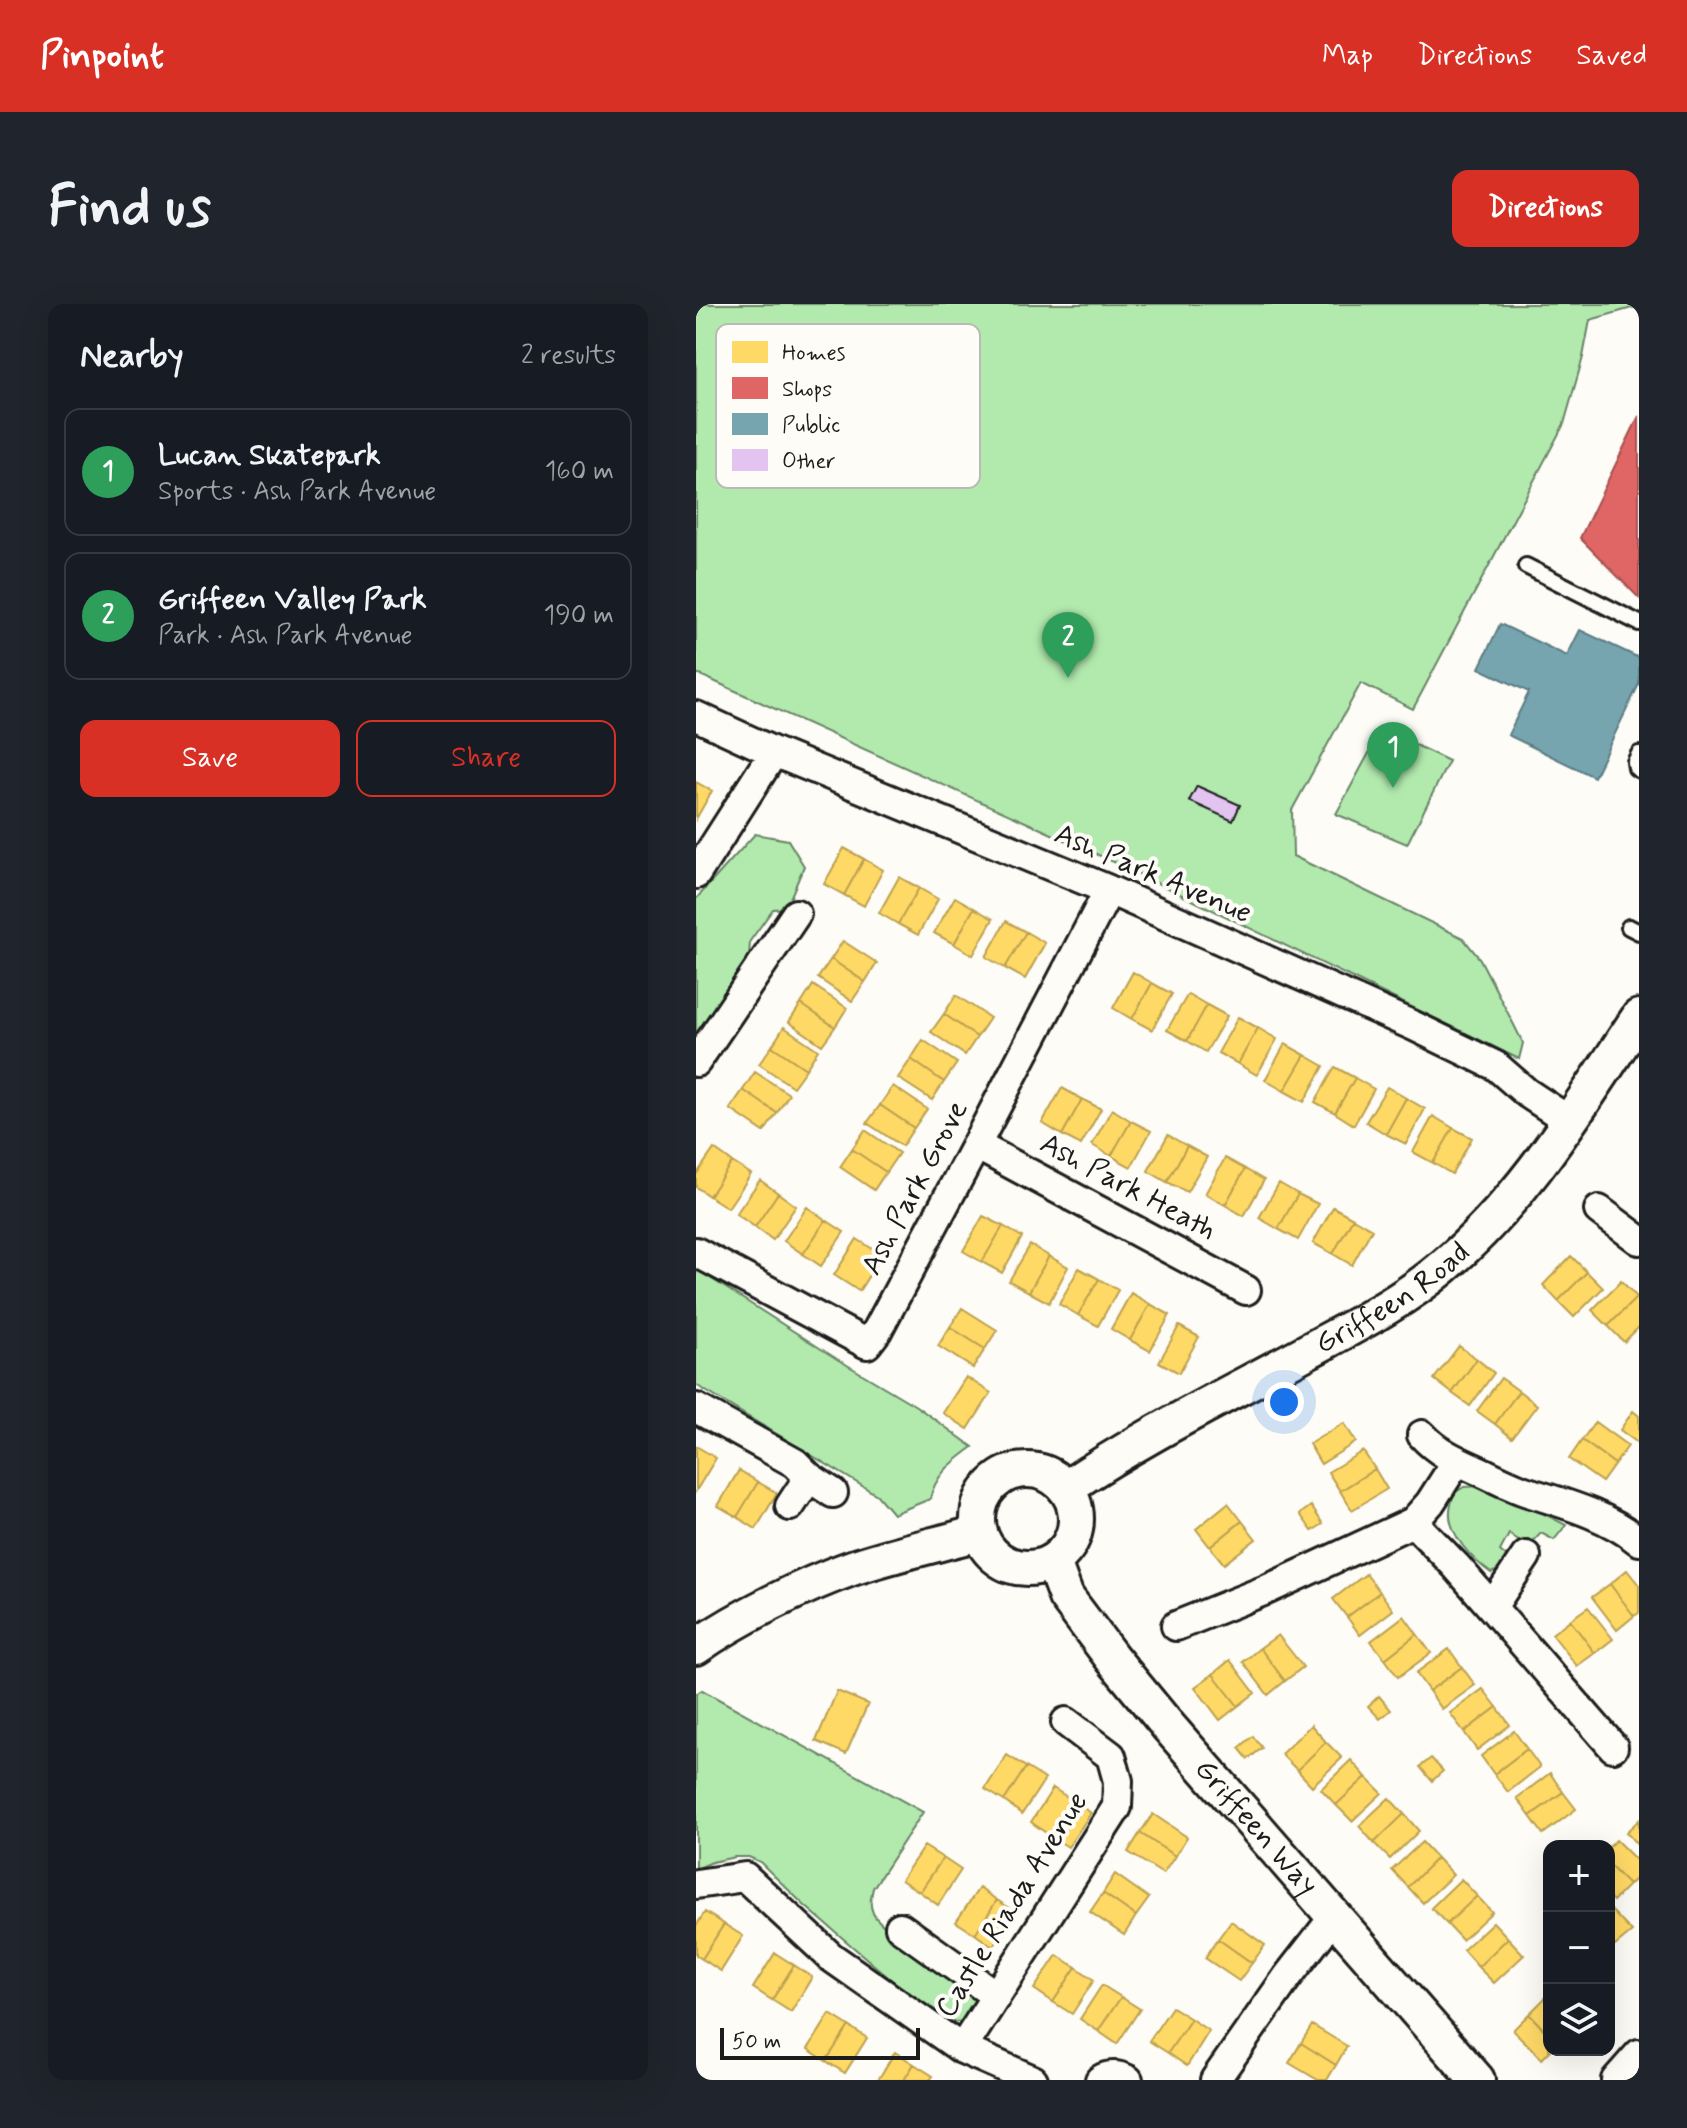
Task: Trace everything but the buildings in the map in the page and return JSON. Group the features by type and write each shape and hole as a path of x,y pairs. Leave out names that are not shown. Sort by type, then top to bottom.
{"street":[{"name":"Ash Park Avenue","path":"696,716 774,752 1109,890 1414,1026 1496,1066 1527,1093 1568,1120"},
{"path":"696,874 774,752"},
{"name":"Ash Park Grove","path":"696,1252 867,1344 877,1331 1109,890"},
{"path":"696,1062 796,914"},
{"name":"Griffeen Road","path":"1066,1488 1112,1457 1374,1316 1441,1269 1495,1216 1538,1165 1639,1017"},
{"name":"Ash Park Heath","path":"976,1145 1246,1290"},
{"path":"1599,1210 1639,1240"},
{"path":"696,1408 795,1463 833,1493"},
{"path":"1422,1435 1433,1447 1457,1461 1528,1493 1564,1503 1634,1530"},
{"path":"1176,1626 1266,1590 1413,1522 1430,1503 1457,1461"},
{"path":"1022,1470 1040,1471 1066,1488 1075,1504 1077,1520 1074,1537 1066,1551 1039,1568 1009,1566 996,1558 978,1533 982,1499 992,1484 1006,1474 1022,1470"},
{"path":"790,1506 809,1477"},
{"path":"1413,1522 1456,1566 1613,1747"},
{"path":"696,1647 714,1634 791,1594 851,1568 978,1533"},
{"path":"1492,1607 1526,1556"},
{"name":"Griffeen Way","path":"1053,1562 1066,1597 1112,1658 1477,2080"},
{"name":"Castle Riada Avenue","path":"962,2049 1117,1807 1118,1781 1111,1756 1066,1722"},
{"name":"Castle Riada Avenue","path":"696,1884 745,1877 831,1957 962,2049 1033,2080"},
{"path":"1215,2080 1334,1917"},
{"path":"900,1927 995,1995"},
{"path":"1616,2080 1639,2054"},
{"path":"1100,2080 1119,2075 1128,2080"}],"lane":[{"path":"1526,566 1639,623"},
{"path":"1639,754 1635,762 1639,770"}],"green space":[{"path":"696,304 1639,304 1590,320 1564,424 1413,709 1361,683 1292,810 1293,856 1463,938 1480,959 1523,1043 1519,1059 1116,863 696,673"},
{"path":"1382,729 1449,761 1407,844 1336,814"},
{"path":"755,834 788,840 804,866 786,908 773,909 750,941 749,959 696,1039 696,899"},
{"path":"696,1269 916,1406 973,1447 941,1475 930,1499 893,1514 877,1495 696,1385"},
{"path":"1482,1486 1499,1491 1566,1525 1554,1540 1541,1533 1532,1543 1521,1543 1509,1534 1500,1551 1508,1558 1503,1568 1491,1573 1463,1546 1450,1520 1454,1493 1464,1487"},
{"path":"702,1690 923,1812 873,1888 871,1907 889,1930 973,1989 978,2003 966,2021 953,2022 909,1995 804,1905 760,1862 749,1857 735,1857 696,1869 696,1694"}],"place":[{"name":"Griffeen Valley Park","path":"1068,678"},
{"name":"Lucan Skatepark","path":"1393,788"}]}
